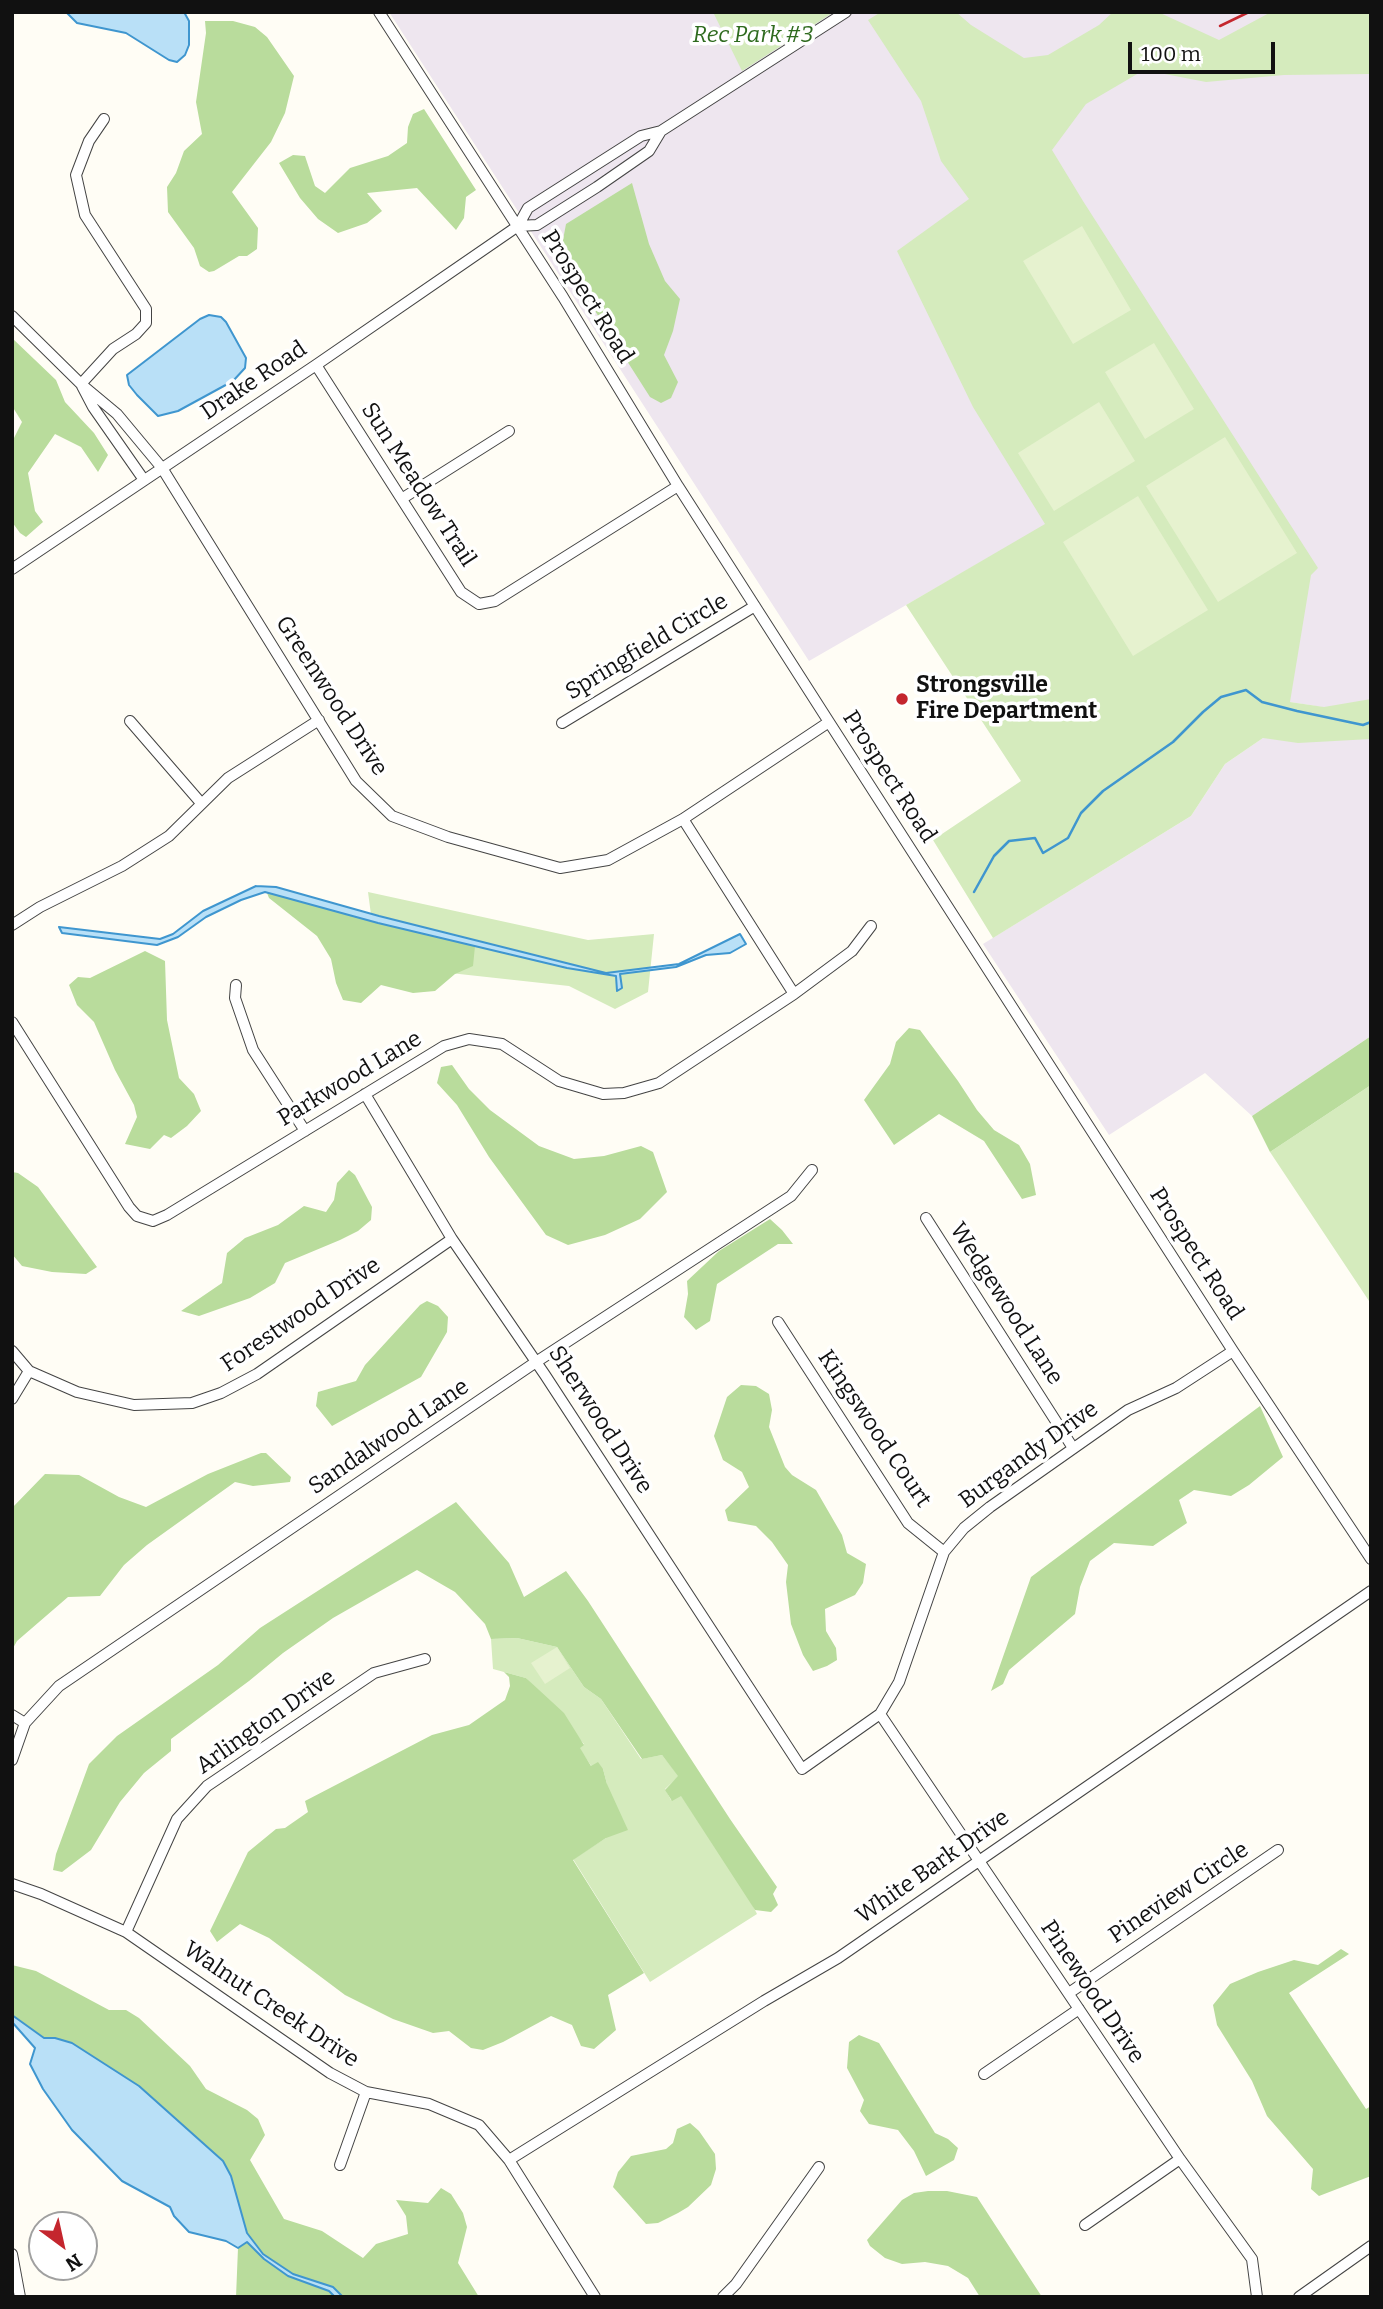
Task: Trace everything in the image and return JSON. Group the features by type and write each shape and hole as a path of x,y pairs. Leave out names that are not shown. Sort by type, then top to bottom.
{"street":[{"name":"Prospect Road","path":"379,12 518,226 678,486 829,722 1233,1351 1371,1559"},
{"name":"Drake Road","path":"12,569 518,226 528,208 641,136 661,131 846,12"},
{"path":"81,384 113,349 136,334 146,323 146,309 85,215 76,175 89,141 104,119"},
{"name":"Drake Road","path":"518,226 537,225 597,187 649,151 661,131"},
{"path":"12,316 81,384 93,407 144,480"},
{"name":"Sun Meadow Trail","path":"316,365 461,592 479,604 495,601 678,486"},
{"name":"Greenwood Drive","path":"81,384 117,414 162,468 356,781 392,816 448,837 559,868 608,860 683,819 829,722"},
{"path":"402,498 509,431"},
{"name":"Springfield Circle","path":"562,723 755,606"},
{"path":"12,925 40,907 122,866 169,836 228,778 319,720"},
{"path":"130,721 201,803"},
{"path":"683,819 793,994"},
{"name":"Parkwood Lane","path":"12,1022 129,1207 137,1216 153,1221 444,1046 469,1039 502,1044 559,1080 603,1094 624,1093 659,1083 793,994 852,951 871,926"},
{"path":"236,985 235,998 253,1050 305,1131"},
{"name":"Sherwood Drive","path":"365,1094 452,1239 536,1362 802,1769"},
{"name":"Sandalwood Lane","path":"12,1760 25,1723 59,1686 536,1362 791,1196 812,1170"},
{"name":"Wedgewood Lane","path":"926,1218 1073,1448"},
{"name":"Forestwood Drive","path":"12,1350 29,1371 77,1392 134,1405 192,1403 221,1393 257,1374 452,1239"},
{"name":"Kingswood Court","path":"778,1322 908,1523 944,1552"},
{"name":"Burgandy Drive","path":"802,1769 880,1714 899,1682 944,1552 964,1528 1128,1410 1176,1388 1233,1351"},
{"path":"12,1399 29,1371"},
{"name":"White Bark Drive","path":"509,2160 838,1958 1371,1591"},
{"name":"Arlington Drive","path":"126,1933 177,1819 207,1786 374,1673 425,1660"},
{"name":"Pinewood Drive","path":"880,1714 1180,2159 1252,2259 1258,2297"},
{"path":"12,1715 25,1723"},
{"name":"Pineview Circle","path":"1069,1993 1278,1850"},
{"name":"Walnut Creek Drive","path":"12,1884 41,1894 126,1933 330,2073 366,2092 429,2104 479,2125 509,2160 595,2297"},
{"path":"984,2074 1079,2009"},
{"path":"340,2165 366,2092"},
{"path":"1085,2225 1180,2159"},
{"path":"723,2297 736,2284 819,2167"},
{"path":"1298,2297 1371,2246"},
{"path":"12,2254 20,2297"}],"shaded area":[{"path":"389,12 1371,12 1371,1036 1252,1116 1205,1073 1109,1135 983,944 1191,816 1225,764 1276,729 1322,707 1290,702 1045,525 809,661"}],"green space":[{"name":"Rec Park #3","path":"713,12 834,12 742,71"},
{"path":"881,12 956,12 971,25 1024,58 1048,55 1099,25 1113,12 1158,12 1219,40 1271,12 1371,12 1371,74 1284,75 1206,82 1144,70 1086,104 1052,150 1318,568 1311,575 1290,702 1324,707 1371,699 1371,739 1298,743 1263,738 1225,764 1191,816 993,938 933,840 1021,781 906,605 1045,524 973,407 897,251 969,199 941,161 921,101 868,20"},
{"path":"205,21 233,21 255,27 267,37 294,76 285,113 271,142 232,192 258,228 257,249 209,272 200,266 194,248 168,212 167,187 176,173 184,151 202,134 196,102 206,33"},
{"path":"424,109 476,190 466,197 464,218 456,230 417,188 367,193 382,211 367,223 338,233 318,219 300,198 279,163 293,155 305,156 315,186 325,193 350,168 388,156 407,143 408,127 413,114"},
{"path":"632,183 649,244 665,281 680,299 664,355 678,382 671,398 661,403 650,397 560,256 566,224"},
{"path":"1082,226 1131,310 1073,344 1023,261"},
{"path":"12,338 56,380 65,402 94,433 108,455 98,472 81,447 55,434 28,473 35,511 43,522 26,537 12,522 12,442 22,422 12,406"},
{"path":"1154,343 1194,409 1145,439 1105,372"},
{"path":"1099,402 1135,461 1054,511 1018,453"},
{"path":"1225,437 1297,553 1218,602 1146,486"},
{"path":"1138,496 1208,610 1133,656 1063,542"},
{"path":"368,892 588,940 654,934 648,992 615,1009 569,986 441,972 373,930"},
{"path":"267,893 475,946 473,966 455,974 435,991 413,993 381,985 361,1003 343,1000 331,959 317,936 269,898"},
{"path":"145,951 165,961 167,1020 179,1078 194,1094 201,1111 171,1138 164,1135 150,1149 125,1144 137,1117 134,1105 94,1022 77,1005 69,985 78,977 90,978"},
{"path":"909,1028 920,1030 994,1130 1019,1145 1030,1164 1036,1195 1022,1199 984,1141 939,1114 894,1145 864,1100 890,1064 896,1042"},
{"path":"1371,1036 1371,1085 1270,1152 1252,1116"},
{"path":"452,1065 469,1089 490,1110 539,1146 574,1159 604,1156 641,1146 653,1152 667,1192 640,1219 605,1235 568,1245 546,1235 489,1157 457,1105 437,1083 441,1067"},
{"path":"1371,1085 1371,1304 1270,1152"},
{"path":"349,1170 355,1175 372,1207 371,1220 358,1231 285,1263 275,1283 250,1298 199,1316 181,1311 222,1283 227,1253 245,1238 278,1225 304,1206 326,1212 334,1200 337,1183"},
{"path":"12,1172 18,1173 38,1187 97,1267 86,1274 52,1272 22,1266 12,1254"},
{"path":"770,1219 793,1244 778,1244 717,1284 710,1321 696,1330 684,1317 687,1281 719,1251"},
{"path":"427,1301 438,1306 448,1317 447,1332 421,1377 332,1426 316,1406 318,1392 356,1381 365,1365 420,1305"},
{"path":"741,1385 756,1386 769,1394 772,1410 769,1427 785,1467 792,1475 816,1490 842,1535 847,1553 866,1564 863,1583 855,1595 825,1609 826,1631 836,1648 837,1660 813,1671 803,1655 791,1624 786,1582 788,1565 772,1542 756,1526 728,1521 725,1510 749,1487 742,1472 723,1460 714,1436 727,1397"},
{"path":"1260,1406 1283,1457 1231,1496 1194,1490 1179,1500 1187,1523 1153,1546 1114,1543 1090,1561 1080,1587 1075,1614 1009,1670 1003,1684 991,1691 1031,1577"},
{"path":"266,1453 291,1477 290,1482 253,1486 235,1482 147,1545 124,1565 100,1596 68,1597 17,1641 12,1650 12,1508 45,1474 79,1475 119,1497 146,1507 208,1474"},
{"path":"456,1502 509,1563 524,1597 566,1571 777,1887 773,1894 778,1905 771,1912 755,1910 681,1796 672,1801 665,1790 678,1776 662,1755 642,1759 601,1699 584,1687 557,1647 517,1638 491,1639 485,1624 455,1592 417,1570 333,1618 171,1739 171,1751 144,1773 120,1802 91,1850 62,1872 53,1870 56,1854 89,1764 117,1736 218,1665 260,1628"},
{"path":"517,1638 557,1647 584,1687 601,1699 641,1759 662,1755 679,1776 665,1789 671,1800 681,1795 748,1896 757,1914 650,1982 573,1859 606,1838 607,1784 603,1769 592,1767 579,1748 584,1744 526,1678 493,1669 491,1639"},
{"path":"557,1647 570,1668 545,1684 531,1663"},
{"path":"504,1672 526,1678 564,1713 584,1745 580,1748 591,1766 598,1762 603,1769 628,1830 606,1838 573,1860 644,1973 608,1995 616,2030 594,2049 581,2046 572,2025 551,2016 483,2050 471,2048 449,2031 433,2033 393,2019 345,1995 269,1938 240,1924 217,1942 210,1931 248,1852 276,1829 285,1828 308,1812 305,1801 432,1735 469,1725 505,1700 510,1686 509,1677"},
{"path":"1341,1949 1349,1954 1289,1993 1366,2109 1371,2106 1371,2176 1319,2196 1311,2189 1313,2169 1267,2116 1252,2081 1217,2025 1213,2005 1230,1984 1294,1960 1318,1965"},
{"path":"12,1965 36,1971 109,2010 126,2010 139,2018 190,2066 206,2089 247,2110 258,2119 265,2135 250,2160 284,2219 322,2231 363,2258 376,2244 408,2234 406,2216 396,2200 428,2203 441,2188 451,2194 463,2213 467,2227 458,2263 479,2297 236,2297 238,2248 251,2239 231,2176 139,2086 55,2038 44,2038 12,2015"},
{"path":"859,2035 879,2043 935,2133 958,2148 954,2160 926,2176 914,2151 898,2130 869,2124 860,2111 864,2100 847,2068 849,2042"},
{"path":"690,2123 715,2154 716,2169 711,2185 678,2213 658,2223 646,2224 613,2187 618,2172 631,2156 666,2149 673,2143 677,2129"},
{"path":"947,2191 977,2197 1042,2297 980,2297 968,2278 948,2266 925,2262 902,2264 885,2258 870,2246 867,2240 902,2200 914,2193"}],"water":[{"path":"66,12 184,12 189,21 189,45 185,55 177,62 169,60 126,33 77,23"},
{"path":"209,315 221,317 226,322 246,358 245,368 233,381 178,411 158,416 129,385 127,375"},
{"path":"256,886 276,887 606,973 679,964 740,934 746,944 730,953 706,955 676,967 620,974 622,988 617,991 616,976 567,968 378,923 265,892 206,917 178,937 157,945 62,933 59,927 160,939 173,934 203,911"},
{"path":"12,2015 44,2038 72,2043 139,2086 223,2161 231,2176 247,2233 263,2254 293,2274 333,2287 343,2297 335,2297 329,2291 288,2276 264,2259 247,2242 238,2248 226,2241 189,2232 174,2216 170,2207 122,2181 72,2130 43,2089 30,2064 35,2048 12,2022"}],"waterway":[{"path":"974,892 994,856 1009,841 1035,838 1043,853 1068,838 1081,813 1103,791 1173,742 1221,697 1246,690 1262,702 1297,711 1363,725 1371,722"}],"railway":[{"path":"1220,26 1249,12"}],"place":[{"name":"Strongsville Fire Department","path":"902,699"}]}
